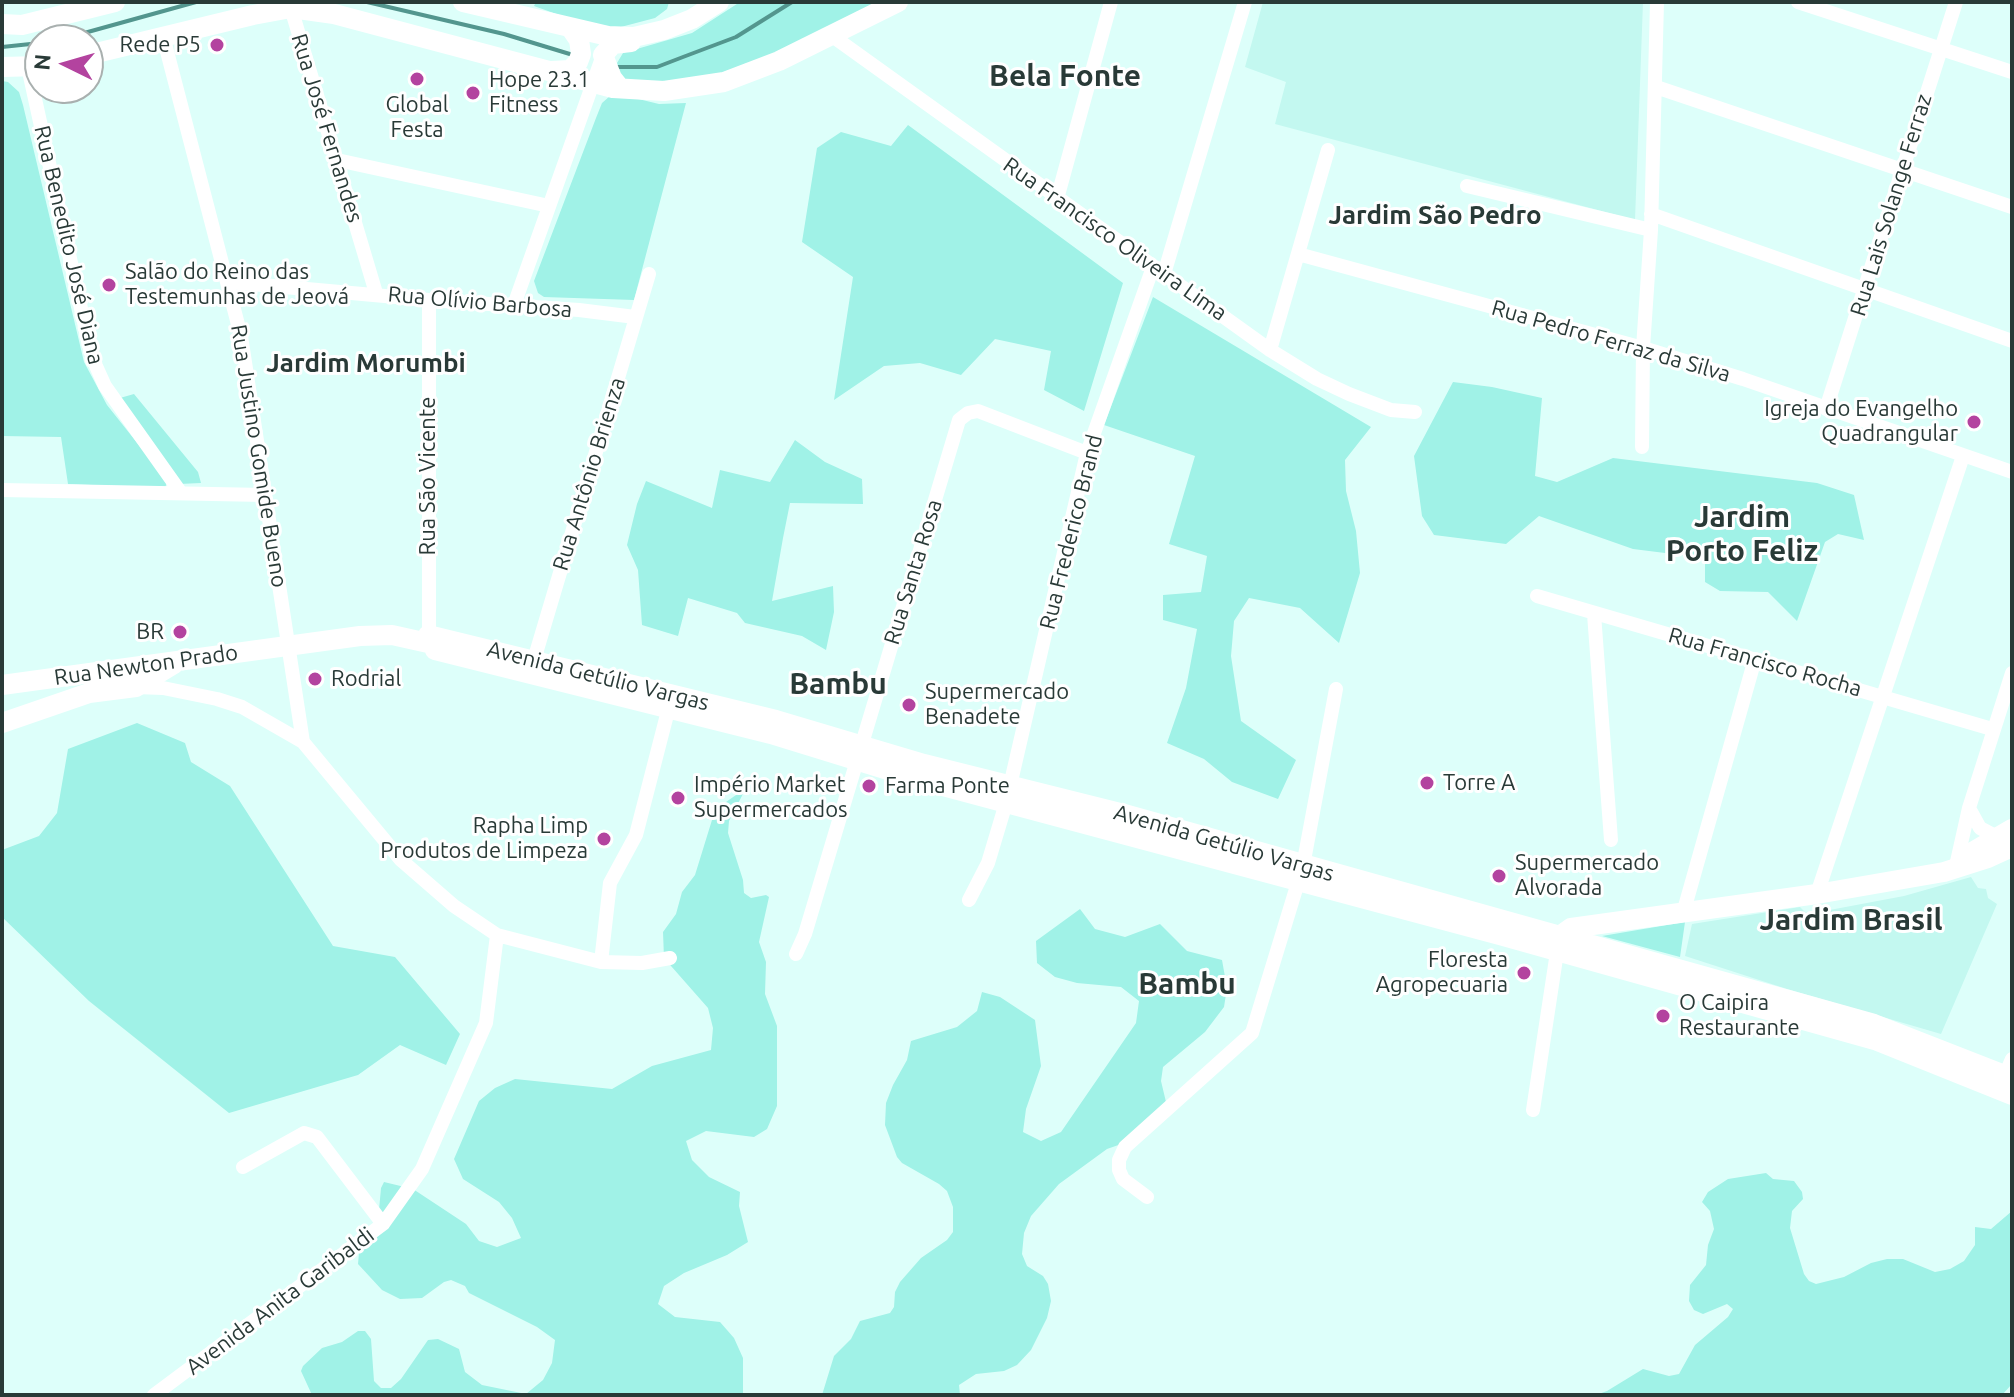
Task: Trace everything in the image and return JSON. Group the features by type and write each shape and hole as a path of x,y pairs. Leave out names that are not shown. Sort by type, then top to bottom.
{"street":[{"path":"2,24 22,25 115,2"},
{"path":"463,2 490,5 608,36 634,37 685,22 719,2"},
{"path":"104,51 291,8 334,14 594,83 664,91 724,82 779,61 898,2"},
{"path":"1057,199 1111,2"},
{"name":"Rua Frederico Brand","path":"969,900 988,863 1008,794 1087,453 1159,271 1245,2"},
{"path":"1642,447 1657,2"},
{"path":"1798,2 2012,72"},
{"name":"Rua Lais Solange Ferraz","path":"1826,409 1956,2"},
{"name":"Rua José Fernandes","path":"291,8 376,293"},
{"path":"514,305 603,55 613,44 659,38 680,30 685,22"},
{"path":"548,71 566,72 578,62 581,54 579,40 570,27"},
{"name":"Rua Francisco Oliveira Lima","path":"831,35 1270,350 1317,379 1349,394 1391,410 1415,412"},
{"name":"Rua Justino Gomide Bueno","path":"163,36 241,336 303,742"},
{"path":"603,55 620,88"},
{"path":"2,67 24,67"},
{"path":"1656,87 2012,207"},
{"name":"Rua Benedito José Diana","path":"41,104 89,345 96,366 105,386 181,493"},
{"path":"1270,350 1328,150"},
{"path":"337,160 549,206"},
{"path":"1467,186 1651,230"},
{"path":"1651,214 2012,341"},
{"name":"Rua Pedro Ferraz da Silva","path":"1298,254 1643,348 1743,379 2012,472"},
{"name":"Rua Antônio Brienza","path":"532,667 649,274"},
{"name":"Rua Olívio Barbosa","path":"229,282 635,317"},
{"name":"Rua São Vicente","path":"429,300 430,643"},
{"name":"Rua Santa Rosa","path":"796,954 805,934 959,420 968,413 978,411 1087,453"},
{"path":"1817,894 1963,456"},
{"path":"2,490 265,495"},
{"name":"Rua Francisco Rocha","path":"1537,596 1992,729"},
{"path":"1594,614 1611,840"},
{"name":"Avenida Getúlio Vargas","path":"289,645 392,635 773,727 858,752 924,764 1008,794 1559,944 1874,1024 2008,1079"},
{"name":"Rua Newton Prado","path":"2,685 289,645"},
{"path":"1684,910 1755,659"},
{"path":"136,687 178,661"},
{"path":"1956,865 1992,729 2012,673"},
{"path":"33,680 40,709"},
{"path":"2,723 89,693 136,687 163,688 217,699 252,712 303,742 401,860 454,906 497,935 601,962 642,963 670,958"},
{"path":"1147,1197 1123,1179 1119,1170 1119,1160 1125,1147 1252,1033 1301,873 1336,689"},
{"path":"601,962 610,883 636,835 670,702"},
{"path":"1969,808 1980,828 2007,837"},
{"path":"1533,1110 1559,944 1571,928 1817,894 1932,873 1943,865 1956,865 2007,837"},
{"name":"Avenida Anita Garibaldi","path":"154,1395 383,1224 422,1169 486,1023 497,935"},
{"path":"243,1167 304,1133 317,1137 383,1224"}],"shaded area":[{"path":"536,2 669,2 667,9 655,18 617,28 576,21 534,6"},
{"path":"740,2 885,2 783,50 697,82 627,82 619,75 617,63 623,53 692,33"},
{"path":"1263,2 1643,2 1635,220 1275,124 1286,82 1245,67"},
{"path":"2,81 8,82 19,92 23,105 84,362 107,405 167,482 165,488 68,484 61,437 2,436"},
{"path":"610,96 626,96 659,104 686,103 634,300 544,297 538,293 534,281 602,103"},
{"path":"908,125 1123,283 1084,411 1044,390 1051,351 995,339 961,375 920,363 884,366 834,400 853,277 802,242 817,148 841,132 891,146"},
{"path":"1153,297 1371,427 1345,460 1346,491 1356,531 1360,573 1339,643 1300,608 1249,598 1234,621 1231,656 1241,721 1296,760 1278,799 1232,782 1204,759 1167,743 1186,688 1197,629 1163,620 1163,595 1201,592 1207,556 1169,544 1195,456 1104,425"},
{"path":"1453,382 1542,398 1535,476 1557,482 1613,458 1817,483 1854,495 1864,540 1838,534 1825,542 1797,621 1768,592 1720,591 1705,582 1705,558 1633,549 1539,516 1506,544 1434,535 1422,516 1414,456"},
{"path":"134,394 198,472 201,483 179,484 120,398"},
{"path":"795,440 825,462 862,479 863,504 790,503 772,601 833,586 834,612 826,650 802,636 745,623 737,613 688,598 678,636 642,625 638,570 627,545 646,481 712,508 720,470 770,482"},
{"path":"137,723 185,743 191,762 230,786 333,946 395,957 460,1034 446,1065 400,1045 358,1075 229,1113 89,1001 2,917 2,850 39,836 57,813 68,749"},
{"path":"746,788 729,821 728,833 744,893 751,898 769,897 759,942 766,962 765,994 777,1026 777,1106 767,1129 754,1137 706,1131 686,1141 692,1160 709,1177 740,1192 739,1206 748,1242 664,1286 658,1304 675,1317 720,1322 734,1338 743,1358 743,1395 312,1395 301,1371 303,1366 322,1348 342,1342 358,1331 365,1331 371,1339 374,1381 381,1388 391,1388 401,1379 428,1340 438,1339 459,1349 465,1372 482,1385 526,1394 543,1380 552,1363 555,1340 537,1327 469,1293 465,1286 451,1280 422,1298 400,1299 382,1290 358,1264 359,1253 378,1221 381,1188 384,1182 413,1189 466,1224 479,1241 497,1247 521,1238 512,1218 499,1202 463,1179 454,1159 479,1101 495,1088 515,1079 612,1089 652,1066 711,1050 713,1028 708,1008 664,958 663,932 676,914 682,892 695,875 712,820 726,802"},
{"path":"1971,877 1978,888 1986,889 1988,898 1997,904 1941,1034 1685,956 1692,924 1800,907 1805,912 1819,912 1904,896"},
{"path":"1080,909 1095,929 1125,937 1160,924 1187,951 1222,960 1227,988 1224,1007 1205,1032 1163,1067 1161,1081 1166,1102 1127,1142 1107,1149 1059,1184 1031,1216 1024,1233 1022,1254 1027,1266 1043,1276 1048,1284 1051,1301 1047,1318 1031,1350 1017,1365 1004,1371 976,1374 959,1385 960,1395 822,1395 834,1356 851,1339 860,1321 890,1313 900,1282 921,1258 947,1240 953,1232 953,1207 947,1191 902,1163 885,1125 886,1103 907,1060 911,1041 957,1027 977,1011 982,992 1000,997 1035,1020 1041,1066 1026,1109 1023,1132 1041,1141 1061,1132 1136,1023 1139,1001 1121,987 1077,983 1055,977 1037,963 1036,941"},
{"path":"1685,922 1680,957 1602,936"},
{"path":"1766,1173 1773,1179 1794,1181 1802,1192 1803,1199 1792,1211 1790,1228 1804,1274 1816,1284 1844,1277 1871,1263 1887,1259 1903,1259 1935,1272 1950,1269 1964,1261 1975,1245 1975,1227 1991,1229 2012,1211 2012,1384 2002,1395 1596,1395 1643,1369 1669,1376 1679,1374 1695,1345 1728,1317 1733,1309 1727,1304 1703,1314 1694,1310 1689,1301 1690,1285 1706,1265 1714,1229 1710,1211 1702,1202 1708,1192 1728,1179"}],"waterway":[{"path":"104,28 196,2"},
{"path":"367,2 504,34 573,55"},
{"path":"617,67 657,67 736,37 792,2"},
{"path":"2,47 24,45"}],"place":[{"name":"Rede P5","path":"217,45"},
{"name":"Global Festa","path":"417,79"},
{"name":"Hope 23.1 Fitness","path":"473,93"},
{"name":"Salão do Reino das Testemunhas de Jeová","path":"109,285"},
{"name":"Igreja do Evangelho Quadrangular","path":"1974,422"},
{"name":"BR","path":"180,632"},
{"name":"Rodrial","path":"315,679"},
{"name":"Supermercado Benadete","path":"909,705"},
{"name":"Torre A","path":"1427,783"},
{"name":"Farma Ponte","path":"869,786"},
{"name":"Império Market Supermercados","path":"678,798"},
{"name":"Rapha Limp Produtos de Limpeza","path":"604,839"},
{"name":"Supermercado Alvorada","path":"1499,876"},
{"name":"Floresta Agropecuaria","path":"1524,973"},
{"name":"O Caipira Restaurante","path":"1663,1016"}],"district":[{"name":"Bela Fonte","path":"1065,76"},
{"name":"Jardim São Pedro","path":"1435,215"},
{"name":"Jardim Morumbi","path":"366,363"},
{"name":"Jardim Porto Feliz","path":"1742,534"},
{"name":"Bambu","path":"838,684"},
{"name":"Jardim Brasil","path":"1851,920"},
{"name":"Bambu","path":"1187,984"}]}
